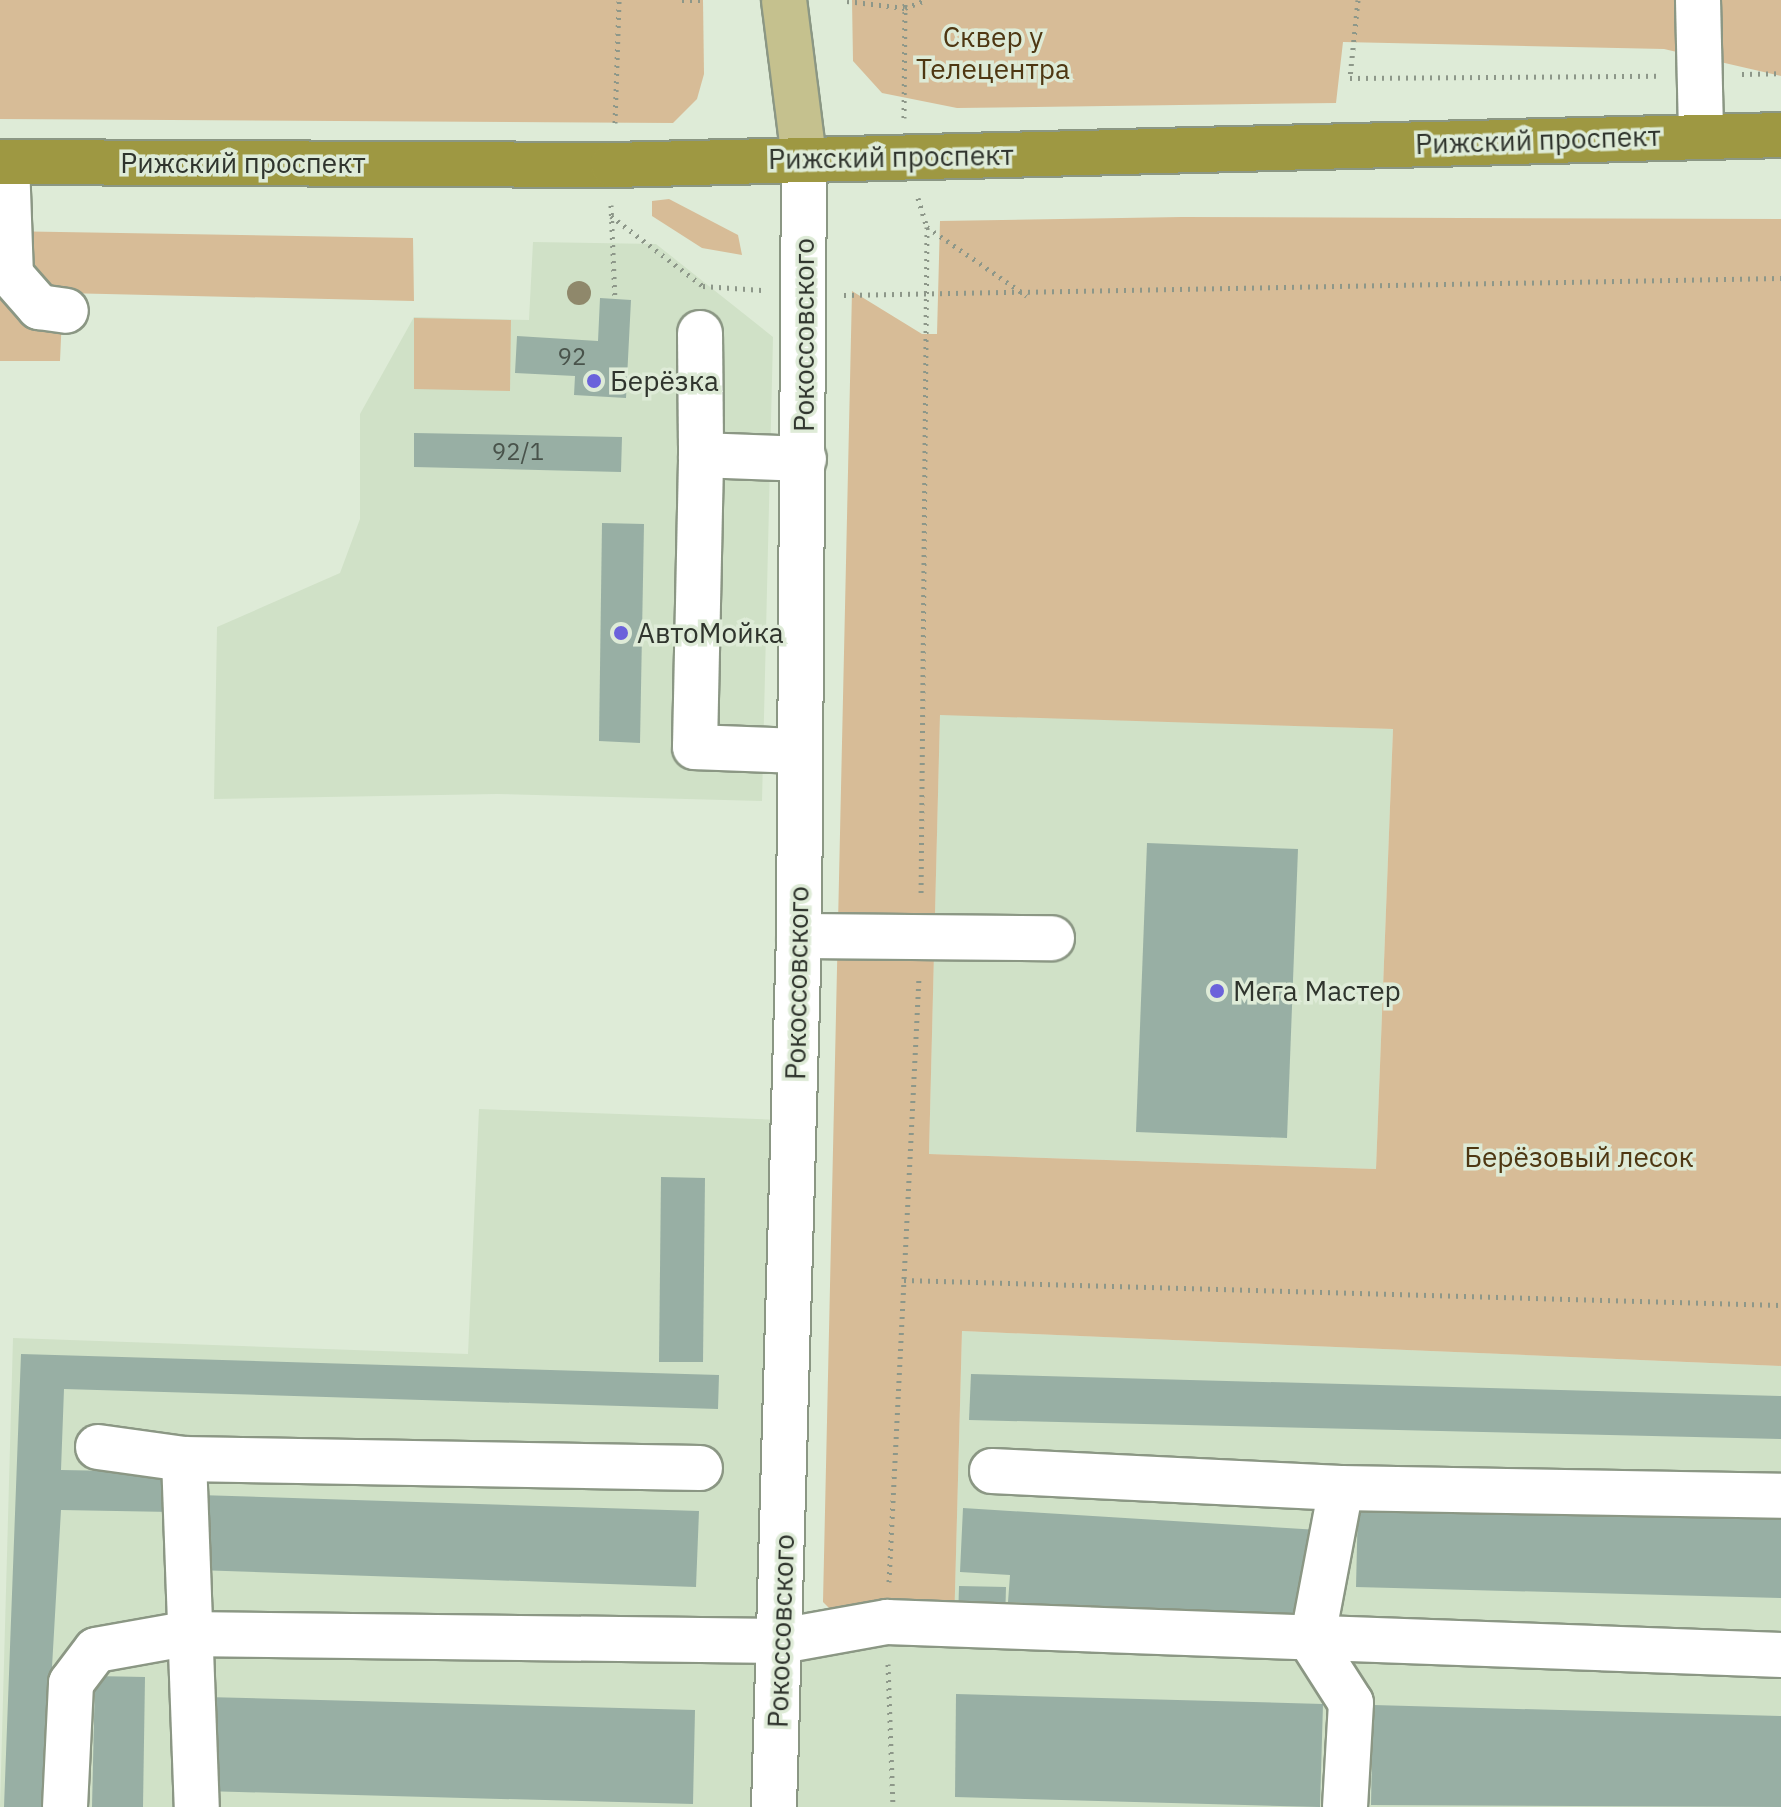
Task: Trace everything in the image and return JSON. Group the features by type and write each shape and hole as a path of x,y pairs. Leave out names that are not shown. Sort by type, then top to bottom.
{"highway":[{"name":"Рижский проспект","path":"3,162 804,159 1781,135"}],"main road":[{"path":"784,0 804,159"}],"street":[{"path":"1698,0 1701,136"},
{"name":"Рокоссовского","path":"774,1807 799,936 797,751 804,459 804,159"},
{"path":"3,162 11,275 39,307 66,311"},
{"path":"700,333 701,455 695,747 797,751"},
{"path":"701,455 804,459"},
{"path":"799,936 1052,938"},
{"path":"98,1447 184,1459 700,1468"},
{"path":"184,1459 185,1634 197,1807"},
{"path":"992,1471 1341,1488 1781,1496"},
{"path":"1341,1488 1312,1642 1351,1703 1345,1807"},
{"path":"65,1807 71,1683 96,1650 185,1634 781,1641 887,1622 1312,1642 1781,1655"}],"path":[{"path":"682,0 700,0"},
{"path":"905,0 907,157"},
{"path":"847,1 905,8 926,0"},
{"path":"1358,0 1350,78 1700,75"},
{"path":"927,227 1027,296"},
{"path":"610,245 615,299"},
{"path":"923,299 1781,278"},
{"path":"904,1280 1781,1305"}],"shaded area":[{"path":"533,242 656,244 773,337 762,801 497,794 214,799 217,627 340,573 360,519 360,414 414,317 529,320"},
{"path":"940,714 1393,729 1376,1169 929,1154"},
{"path":"479,1109 782,1120 768,1621 954,1628 962,1331 1781,1366 1781,1807 0,1807 13,1338 468,1354"}],"green space":[{"path":"0,0 703,0 704,74 697,99 673,123 0,119"},
{"name":"Сквер у Телецентра","path":"852,0 1781,0 1781,76 1664,49 1343,42 1336,103 957,108 882,93 853,61"},
{"path":"669,199 738,235 742,255 702,248 652,216 652,201"},
{"name":"Берёзовый лесок","path":"1182,217 1781,219 1781,1366 962,1331 954,1629 846,1625 823,1602 852,291 922,334 937,334 940,221","holes":["940,715 1393,729 1376,1169 929,1154"]},
{"path":"0,231 413,238 414,301 63,293 60,361 0,361"},
{"path":"414,318 511,320 510,391 414,389"}],"building":[{"path":"600,298 631,300 626,398 574,395 575,376 515,373 517,336 598,341"},
{"path":"414,433 622,437 621,472 414,467"},
{"name":"АвтоМойка","path":"602,523 644,524 640,743 599,741"},
{"name":"Мега Мастер","path":"1147,843 1298,849 1287,1138 1136,1132"},
{"path":"661,1177 705,1178 703,1362 659,1362"},
{"path":"21,1354 719,1375 718,1409 64,1389 61,1470 172,1472 172,1512 61,1510 44,1807 4,1807"},
{"path":"971,1374 1781,1396 1781,1439 969,1420"},
{"path":"199,1495 699,1511 696,1587 196,1570"},
{"path":"1358,1503 1781,1514 1781,1598 1356,1587"},
{"path":"963,1508 1319,1530 1313,1621 1008,1602 1010,1575 960,1572"},
{"path":"959,1586 1006,1587 1005,1623 958,1621"},
{"path":"95,1676 145,1677 143,1807 92,1807"},
{"path":"956,1694 1323,1704 1320,1807 955,1797"},
{"path":"206,1697 695,1710 693,1804 204,1791"},
{"path":"1373,1705 1781,1716 1781,1807 1371,1805"}],"place":[{"name":"Берёзка","path":"594,381"},
{"name":"АвтоМойка","path":"621,633"},
{"name":"Мега Мастер","path":"1217,991"}]}
